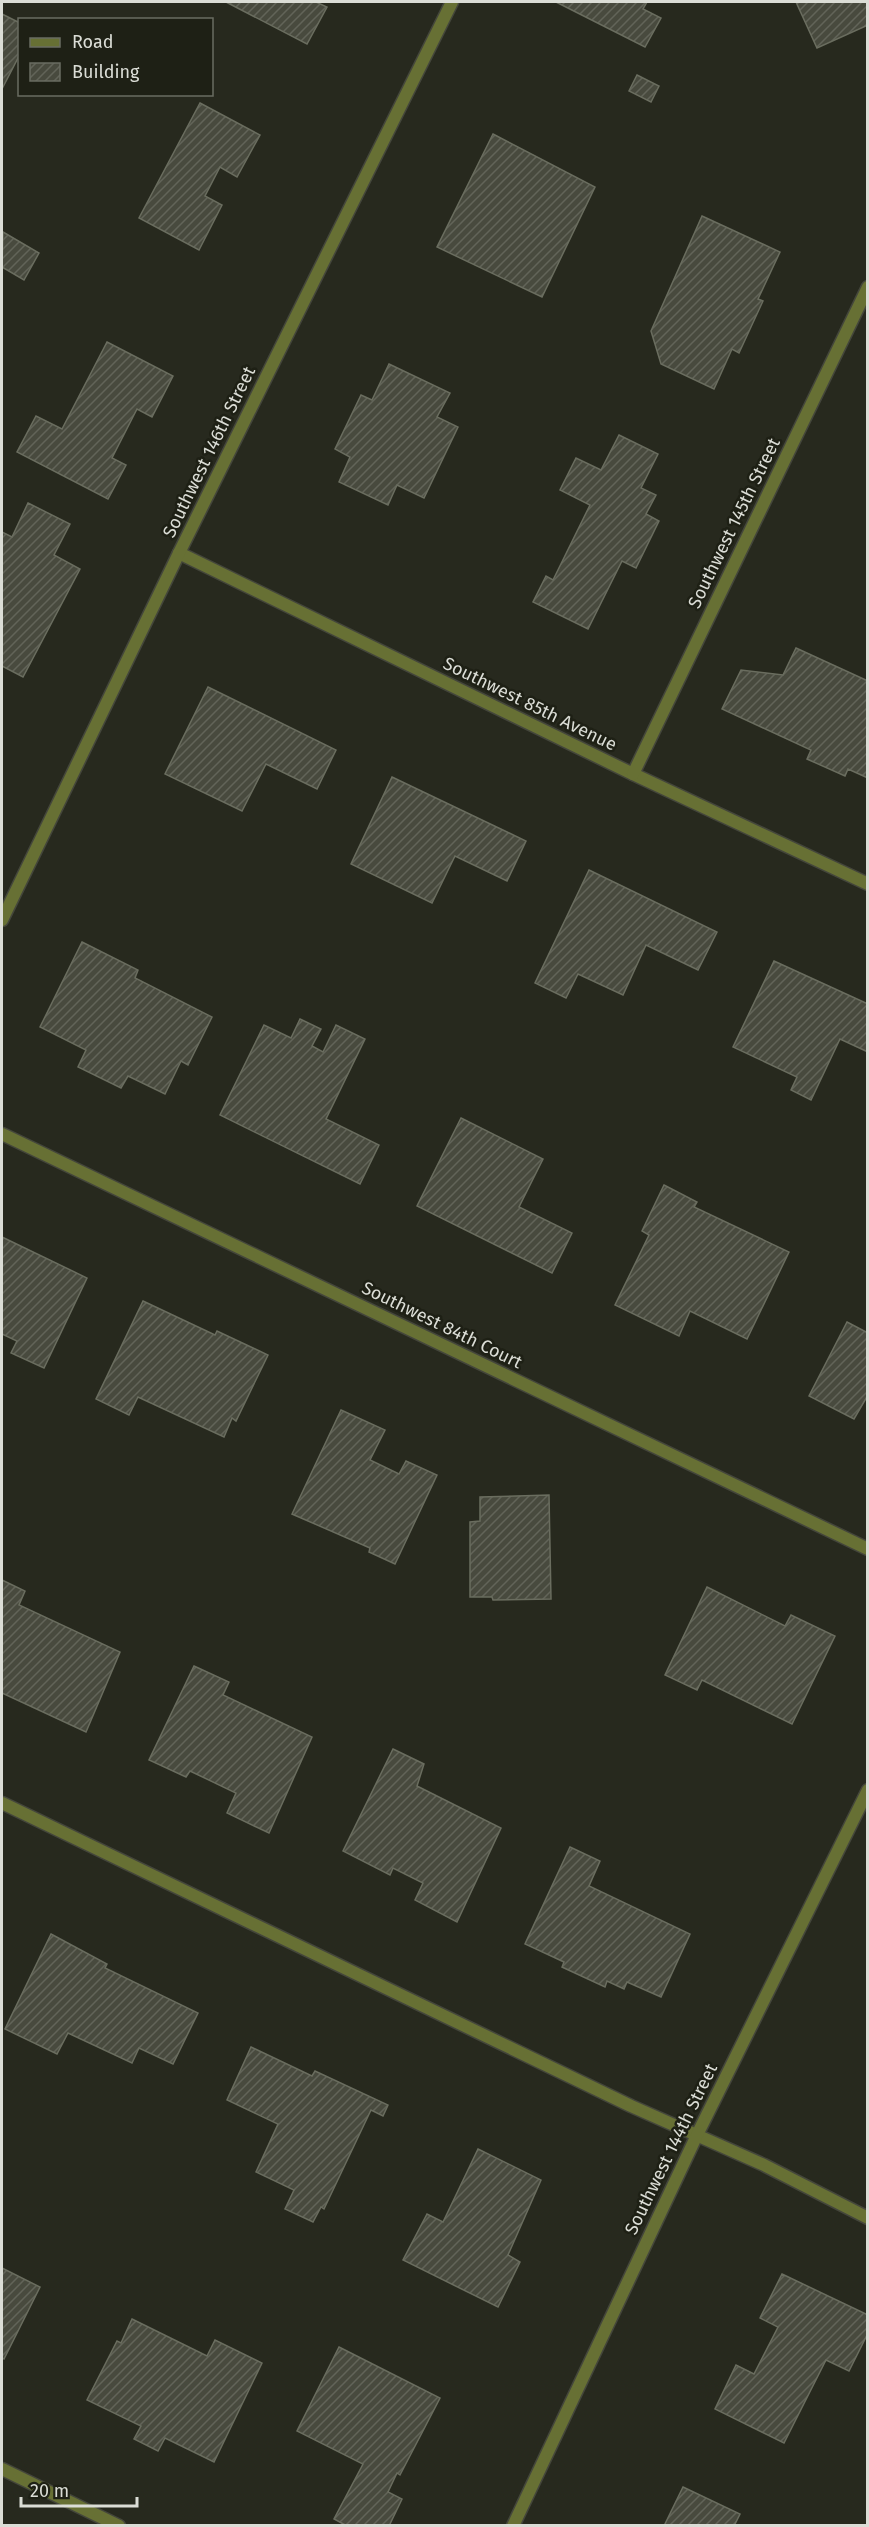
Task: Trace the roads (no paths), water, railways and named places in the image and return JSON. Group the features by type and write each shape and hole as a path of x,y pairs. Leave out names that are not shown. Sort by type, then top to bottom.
{"street":[{"name":"Southwest 146th Street","path":"2,920 179,553 452,2"},
{"name":"Southwest 145th Street","path":"633,774 867,287"},
{"name":"Southwest 85th Avenue","path":"179,553 633,774 867,884"},
{"name":"Southwest 84th Court","path":"2,1134 867,1550"},
{"name":"Southwest 144th Street","path":"513,2526 698,2135 867,1790"},
{"path":"2,1803 620,2101 764,2164 867,2218"},
{"path":"2,2469 119,2526"}]}
